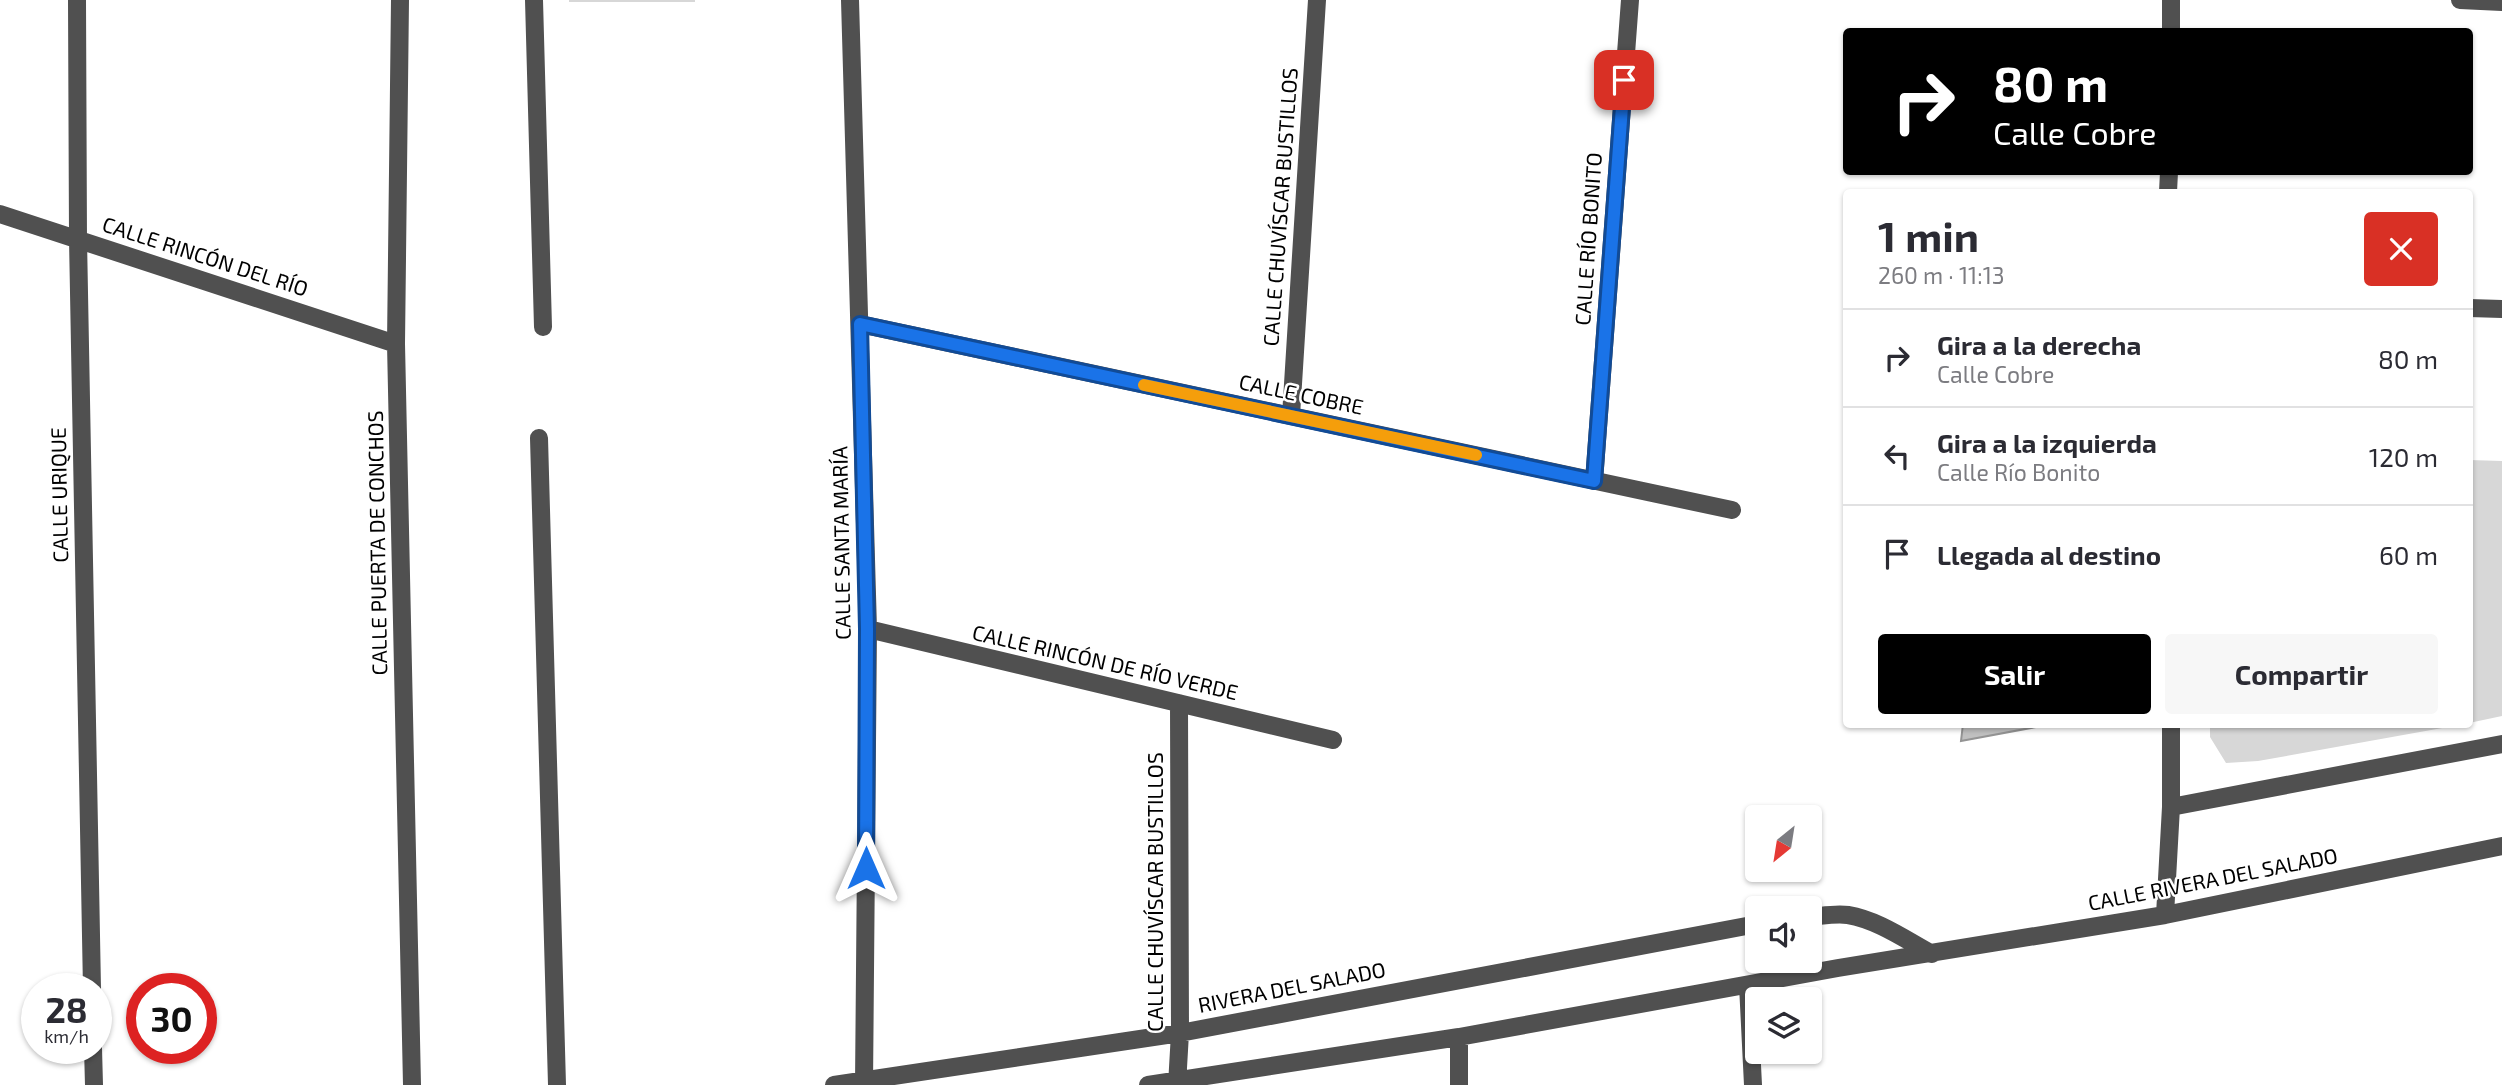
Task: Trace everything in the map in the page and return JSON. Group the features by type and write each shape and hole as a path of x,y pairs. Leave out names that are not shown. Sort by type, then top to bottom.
{"street":[{"name":"CALLE URIQUE","path":"77,0 78,239 92,973"},
{"name":"CALLE PUERTA DE CONCHOS","path":"400,0 396,344 412,1085"},
{"path":"534,0 543,327"},
{"name":"CALLE SANTA MARÍA","path":"850,0 867,629 864,1082"},
{"name":"CALLE CHUVÍSCAR BUSTILLOS","path":"1290,416 1317,0"},
{"name":"CALLE RÍO BONITO","path":"1594,481 1630,0"},
{"path":"2171,0 2171,28"},
{"path":"2460,0 2502,2"},
{"name":"CALLE RINCÓN DEL RÍO","path":"0,214 396,344"},
{"path":"2473,308 2502,309"},
{"name":"CALLE COBRE","path":"860,324 1732,510"},
{"path":"540,438 557,1085"},
{"name":"CALLE RINCÓN DE RÍO VERDE","path":"867,629 1333,740"},
{"name":"CALLE CHUVÍSCAR BUSTILLOS","path":"1177,1083 1180,1033 1179,703"},
{"path":"2165,915 2171,807 2171,728"},
{"path":"2171,807 2502,744"},
{"name":"CALLE RIVERA DEL SALADO","path":"1933,954 2165,915 2502,846"},
{"path":"1822,916 1847,915 1866,920 1933,954"},
{"name":"RIVERA DEL SALADO","path":"834,1085 1180,1033 1745,926"},
{"path":"1147,1085 1177,1083 1459,1037 1933,954"},
{"path":"1748,985 1754,1085"},
{"path":"1459,1037 1459,1085"},
{"path":"93,1064 94,1085"}],"shaded area":[{"path":"695,0 695,2 569,2"},
{"path":"2473,460 2502,461 2502,716 2473,722"},
{"path":"2210,728 2442,728 2258,761 2226,763 2210,737"}],"building":[{"path":"1963,728 2031,728 1961,741"}],"slow traffic":[{"path":"1144,385 1476,455"}],"route":[{"path":"866,868 867,629 860,324 1594,481 1624,80"}]}
